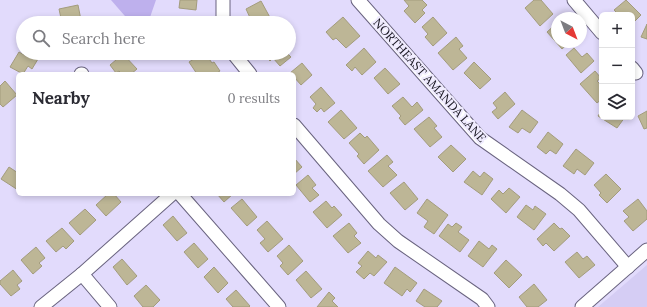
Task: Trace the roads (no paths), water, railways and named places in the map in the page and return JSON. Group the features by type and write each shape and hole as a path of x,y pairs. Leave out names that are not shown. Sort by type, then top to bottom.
{"street":[{"path":"223,0 223,16"},
{"name":"NORTHEAST AMANDA LANE","path":"358,0 480,138 560,194 579,210 628,267"},
{"path":"574,0 599,29"},
{"path":"239,60 248,72"},
{"path":"296,128 379,224 398,241 482,299 488,307"},
{"path":"41,307 82,274 170,196"},
{"path":"182,196 279,307"},
{"path":"582,307 647,250"},
{"path":"82,274 110,307"}]}
